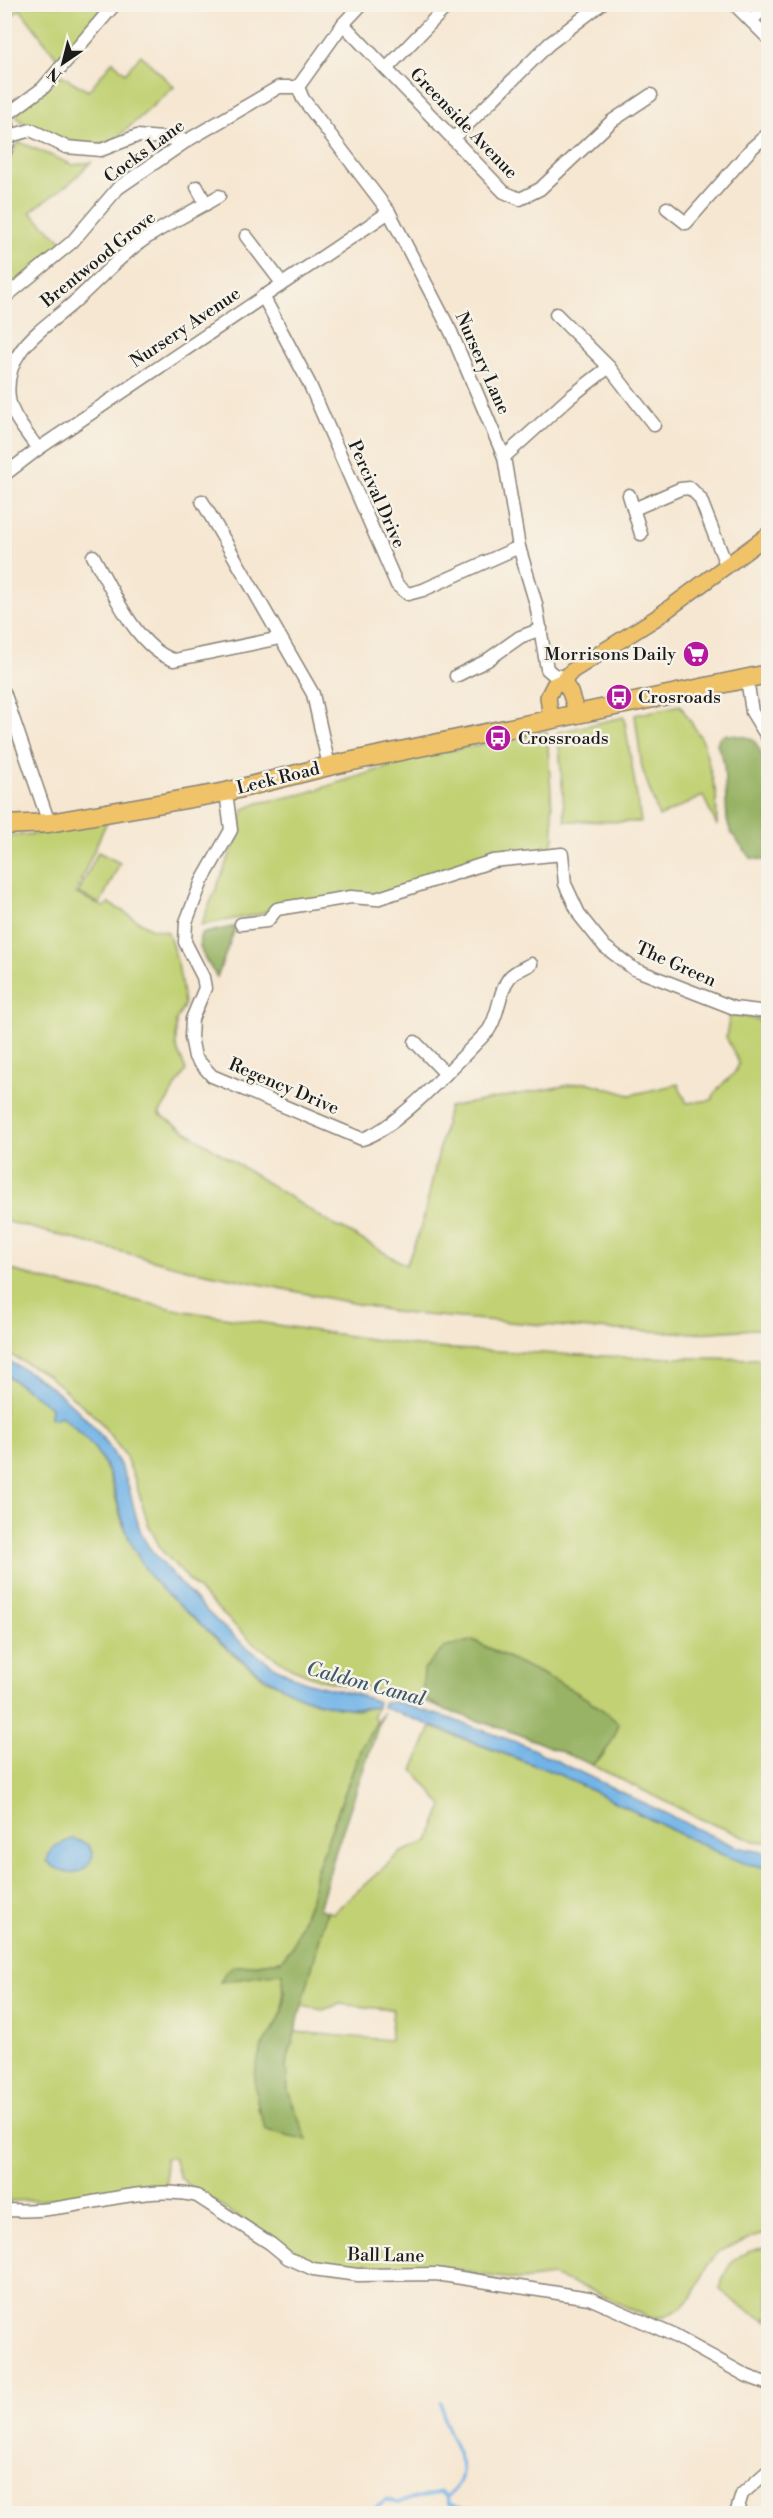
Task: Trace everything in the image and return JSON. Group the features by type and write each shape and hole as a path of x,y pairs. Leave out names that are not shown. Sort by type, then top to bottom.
{"highway":[{"name":"Leek Road","path":"4,825 49,823 226,792 329,765 768,674"}],"main road":[{"path":"551,720 548,697 554,685 656,618 768,535"},
{"path":"564,679 577,714"}],"street":[{"path":"4,155 10,136 6,109 43,87 114,4"},
{"path":"298,87 343,24 362,4"},
{"path":"386,69 449,4"},
{"path":"453,139 549,45 601,4"},
{"path":"734,4 768,38"},
{"path":"751,21 768,4"},
{"name":"Greenside Avenue","path":"343,24 504,192 520,199 540,189 612,121 651,95"},
{"name":"Cocks Lane","path":"4,298 72,242 118,188 188,140 279,87 298,87"},
{"name":"Nursery Lane","path":"298,87 303,99 388,212 451,332 504,457 519,547 536,604 547,669 564,679"},
{"path":"10,136 31,130 66,147 101,150 137,136 188,140"},
{"path":"667,208 686,223 752,148 768,134"},
{"path":"197,187 206,204"},
{"name":"Brentwood Grove","path":"38,449 7,399 10,373 21,350 39,328 70,305 150,235 219,196"},
{"name":"Nursery Avenue","path":"4,475 38,449 388,212"},
{"path":"246,236 282,283"},
{"name":"Percival Drive","path":"263,296 309,383 397,585 408,594 423,590 519,547"},
{"path":"556,314 609,367 654,425"},
{"path":"504,457 569,398 609,367"},
{"path":"634,509 680,489 690,488 700,498 727,567"},
{"path":"629,495 641,534"},
{"path":"201,501 313,694 329,765"},
{"path":"93,556 141,638 163,657 174,660 280,638"},
{"path":"456,676 486,662 519,637 541,629"},
{"path":"747,678 752,712 768,738"},
{"path":"4,692 49,823"},
{"name":"Regency Drive","path":"226,792 231,830 202,881 186,922 185,942 203,977 205,988 192,1020 191,1037 195,1058 212,1076 362,1138 374,1136 446,1074 496,1020 503,991 512,975 531,964"},
{"name":"The Green","path":"240,924 267,921 277,909 351,897 376,899 493,861 562,854 565,884 580,916 605,946 634,969 734,1008 768,1012"},
{"path":"415,1042 446,1074"},
{"name":"Ball Lane","path":"4,2210 37,2210 138,2195 183,2193 197,2196 288,2258 313,2269 358,2276 436,2274 589,2298 671,2334 747,2376 768,2384"},
{"path":"736,2514 742,2494 768,2471"}],"green space":[{"path":"5,5 106,5 83,37 60,62 20,9 5,22"},
{"path":"141,55 174,87 109,145 71,142 47,137 25,125 16,116 18,111 61,75 88,91 113,61 125,73"},
{"path":"19,142 73,165 91,162 71,182 30,212 64,243 5,292 5,171 7,160"},
{"path":"680,705 703,741 716,793 717,826 703,796 659,817 642,768 635,715"},
{"path":"624,717 641,822 565,821 558,732"},
{"path":"547,732 554,838 550,848 544,853 376,896 278,904 261,914 201,925 239,833 244,809 259,803 303,794 425,755"},
{"path":"724,734 752,739 759,748 764,762 768,796 768,861 751,858 731,833 727,820 724,763 717,744 719,738"},
{"path":"108,819 75,893 103,907 109,903 150,928 168,932 178,964 184,1005 176,1021 176,1046 186,1070 159,1114 338,1228 340,1227 406,1265 422,1225 449,1107 586,1082 630,1095 678,1084 687,1103 712,1100 739,1063 726,1037 730,1014 759,1020 768,1073 768,1328 698,1333 591,1329 401,1313 191,1270 5,1221 5,836 35,834"},
{"path":"98,852 120,863 100,904 78,893"},
{"path":"236,926 217,977 201,951 201,934"},
{"path":"5,1268 63,1285 184,1311 430,1348 624,1357 768,1359 768,1842 754,1841 701,1819 592,1765 603,1756 619,1724 603,1710 568,1687 473,1640 422,1697 443,1709 392,1690 383,1692 321,1680 291,1668 252,1642 201,1593 162,1551 148,1524 125,1455 97,1418 46,1374 5,1352"},
{"path":"4,1374 51,1407 51,1417 61,1416 89,1441 109,1474 123,1525 151,1578 229,1651 265,1679 311,1700 358,1710 377,1707 373,1716 377,1722 361,1748 316,1872 312,1895 292,1947 281,1961 233,1967 221,1981 282,1972 283,2010 273,2033 262,2046 258,2109 267,2129 306,2139 288,2091 286,2066 295,2032 390,2040 393,2010 340,2004 323,2010 301,2006 327,1911 333,1913 400,1853 428,1841 443,1806 413,1770 431,1727 558,1774 723,1855 744,1863 768,1868 768,2233 757,2235 718,2252 708,2265 694,2294 681,2308 665,2317 650,2318 586,2288 552,2276 521,2280 433,2265 380,2270 366,2263 361,2267 330,2269 292,2253 187,2184 180,2177 173,2158 165,2158 167,2186 43,2200 5,2201"},
{"path":"473,1640 568,1687 603,1710 619,1724 605,1752 592,1765 521,1735 443,1709 422,1697 424,1669 444,1648"},
{"path":"383,1712 336,1850 319,1909 327,1911 286,2066 288,2091 307,2140 266,2130 255,2089 258,2058 284,2006 282,1973 220,1982 225,1973 233,1967 281,1961 292,1947 312,1895 316,1872 361,1748"},
{"path":"768,2247 768,2321 748,2311 720,2290 722,2280 735,2259 749,2251"}],"water":[{"path":"5,1360 41,1380 92,1425 118,1461 146,1543 184,1588 221,1625 261,1658 282,1671 312,1684 369,1698 378,1702 377,1707 350,1708 325,1704 278,1685 236,1655 167,1594 146,1571 130,1540 110,1476 96,1450 61,1416 54,1419 50,1417 51,1407 5,1374"},
{"path":"396,1702 524,1745 737,1847 768,1853 768,1868 744,1863 723,1855 558,1774 382,1707 383,1703"},
{"path":"72,1839 90,1848 93,1856 85,1868 70,1872 60,1870 47,1861 55,1846"}],"waterway":[{"path":"441,2402 445,2422 458,2453 462,2471 456,2488 447,2497"},
{"path":"367,2514 387,2500 399,2502 440,2492 447,2497 449,2504 464,2508"},
{"path":"349,2514 354,2510 360,2514"}],"place":[{"name":"Morrisons Daily","path":"696,654"},
{"name":"Crosroads","path":"619,697"},
{"name":"Crossroads","path":"498,738"}],"water label":[{"name":"Caldon Canal","path":"366,1683"}]}
